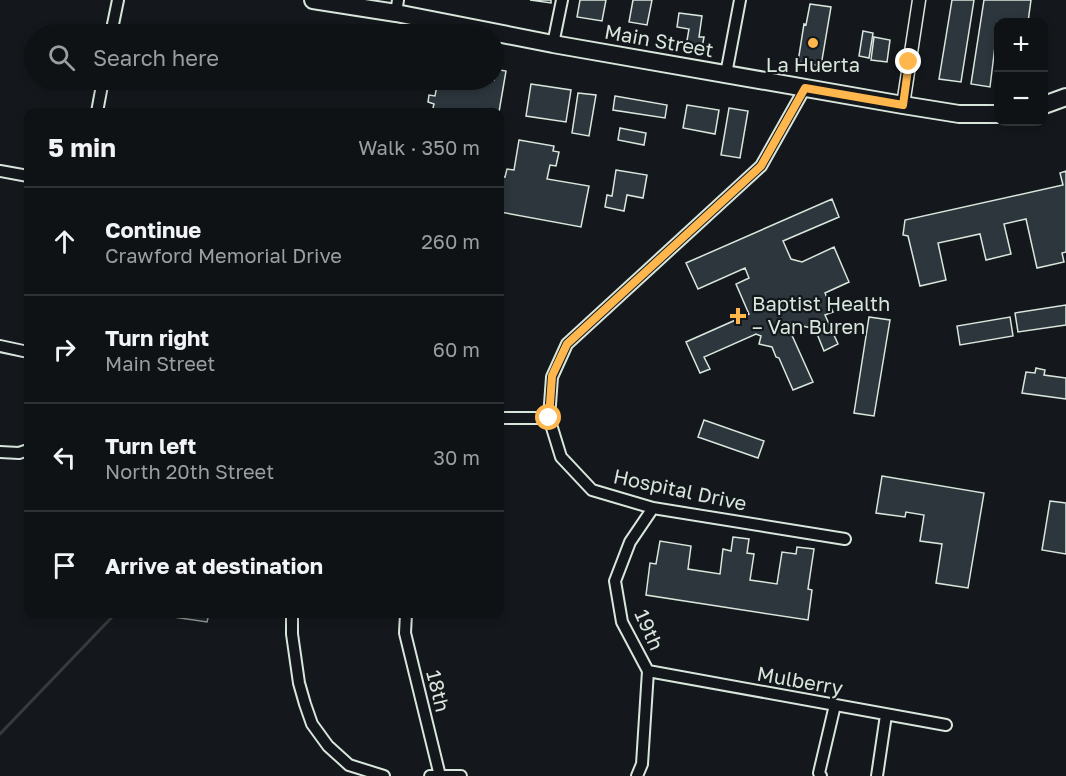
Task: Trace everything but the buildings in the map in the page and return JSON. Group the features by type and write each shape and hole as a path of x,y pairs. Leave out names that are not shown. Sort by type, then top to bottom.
{"main road":[{"name":"Main Street","path":"313,0 397,7 469,24"},
{"name":"Main Street","path":"504,32 553,44 903,105 959,114 994,114"},
{"path":"1048,104 1066,97"}],"street":[{"path":"113,24 118,0"},
{"path":"553,44 562,0"},
{"path":"726,74 740,0"},
{"path":"903,105 919,0"},
{"path":"504,418 549,418 552,376 567,344 761,166 805,88"},
{"path":"98,108 101,90"},
{"path":"0,171 24,175"},
{"path":"0,346 24,351"},
{"name":"Hospital Drive","path":"549,418 561,457 592,490 653,507 845,539"},
{"path":"0,452 24,451"},
{"name":"19th","path":"637,776 642,764 648,671 622,622 615,581 630,542 653,507"},
{"path":"292,618 297,667 312,724 328,746 349,765 384,776"},
{"name":"18th","path":"406,618 405,633 440,776"},
{"name":"Mulberry","path":"648,671 946,725"},
{"path":"821,776 819,773 835,705"},
{"path":"877,776 886,714"},
{"path":"430,776 460,776"}],"shaded area":[{"path":"180,618 208,618 207,622"}],"waterway":[{"path":"0,734 111,618"}],"place":[{"name":"La Huerta","path":"813,43"},
{"name":"Baptist Health – Van Buren","path":"738,316"}],"route":[{"path":"549,418 552,376 567,344 761,166 805,88 903,105 909,62"}]}
